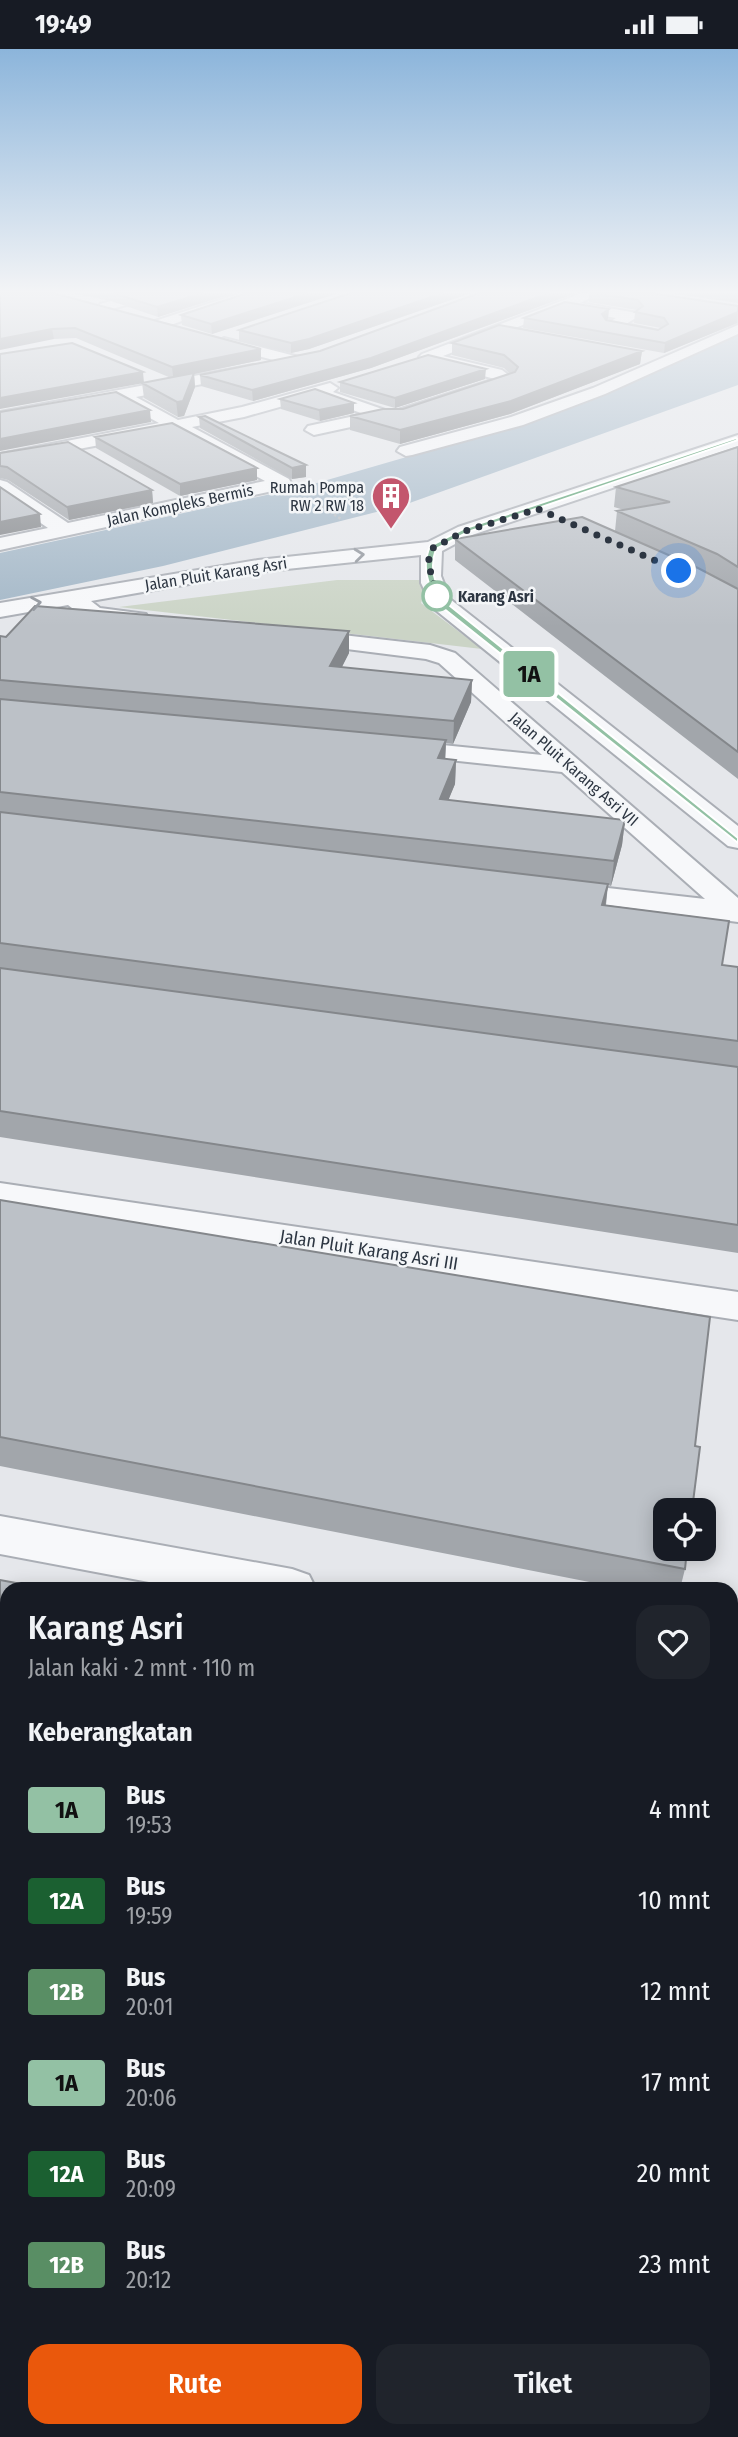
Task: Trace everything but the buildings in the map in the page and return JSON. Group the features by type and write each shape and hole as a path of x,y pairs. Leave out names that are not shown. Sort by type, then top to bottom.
{"street":[{"path":"0,417 69,404"},
{"path":"137,404 174,425"},
{"path":"0,459 271,404"},
{"path":"352,404 383,415 396,416 436,404"},
{"path":"480,404 526,417"},
{"path":"406,451 561,404"},
{"path":"314,430 383,415"},
{"name":"Jalan Kompleks Bermis","path":"0,544 282,483 174,425"},
{"path":"738,440 538,509 465,531 430,555 432,584 441,603 738,840"},
{"path":"73,445 96,458"},
{"path":"0,486 65,530"},
{"path":"154,492 178,506"},
{"path":"538,509 567,520"},
{"name":"Jalan Pluit Karang Asri","path":"0,610 258,566 430,555"},
{"name":"Jalan Pluit Karang Asri","path":"0,628 430,555"},
{"path":"71,597 94,614 162,622"},
{"name":"Jalan Pluit Karang Asri VII","path":"271,634 430,652 447,658 737,912"},
{"path":"375,747 569,765"},
{"path":"528,888 737,912"},
{"name":"Jalan Pluit Karang Asri III","path":"0,1195 738,1306"},
{"path":"0,1535 254,1582"}],"path":[{"path":"313,501 345,521"}],"green space":[{"path":"337,580 430,580 421,603 482,649 119,607"}],"water":[{"path":"578,404 684,404 404,505 163,566 0,600 0,553 303,487 524,423"}],"bus line":[{"name":"1A","path":"738,440 538,509 465,531 433,548 428,562 432,584 441,603 738,840"}],"place":[{"name":"Rumah Pompa RW 2 RW 18","path":"391,530"},
{"name":"Karang Asri","path":"437,596"}],"route":[{"path":"437,596 428,562 433,548 465,531 538,509 679,571"}]}
